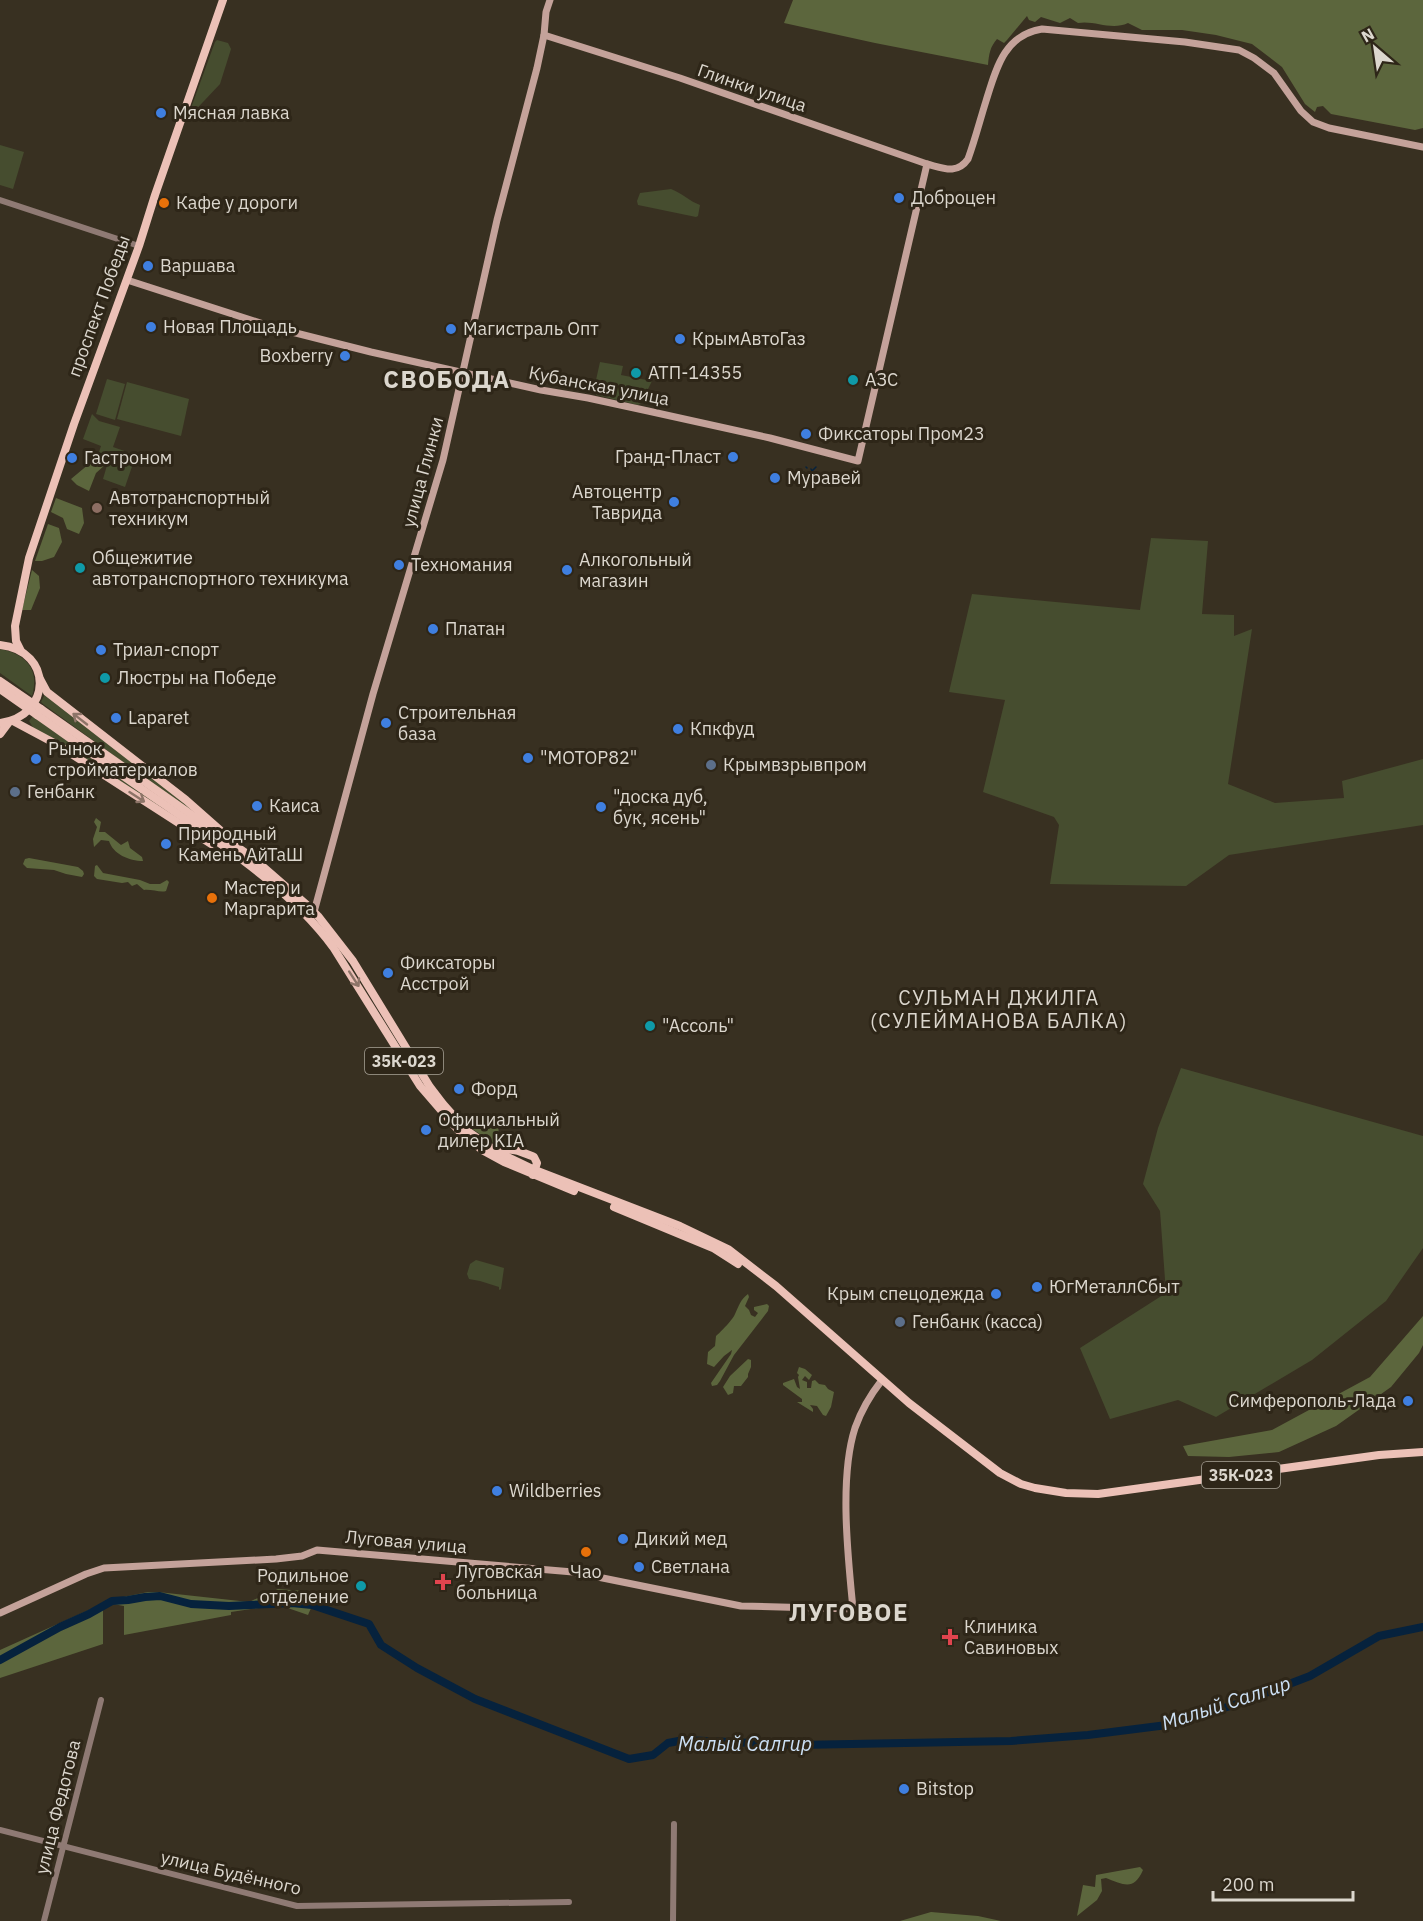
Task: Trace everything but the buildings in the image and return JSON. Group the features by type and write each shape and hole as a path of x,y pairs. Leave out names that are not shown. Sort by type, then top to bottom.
{"main road":[{"name":"проспект Победы","path":"21,651 16,641 15,626 29,558 39,525 139,246 223,0"},
{"name":"улица Глинки","path":"314,912 373,694 432,499 450,430 497,220 544,35 545,16 550,0"},
{"name":"Глинки улица","path":"544,35 680,78 949,170 960,168 968,159 995,72 1004,53 1024,34 1042,29 1173,41 1239,50 1274,73 1313,123 1423,147"},
{"name":"Кубанская улица","path":"127,280 276,328 462,373 770,438 858,461 927,164"},
{"name":"проспект Победы","path":"0,644 15,626"},
{"path":"0,644 21,651 33,663 46,692 190,804 215,825 225,838"},
{"path":"0,734 8,722 24,715 31,707 39,692 40,679"},
{"name":"35К-023","path":"0,681 241,860 296,905 321,931 369,1001 420,1086 457,1130 482,1150 534,1172 670,1222 728,1249 776,1286 909,1403 1000,1473 1021,1484 1066,1493 1098,1494 1379,1455 1423,1452"},
{"name":"35К-023","path":"0,689 39,712 225,838 253,858 314,912 353,961 419,1071 443,1104 466,1130 499,1153 534,1172"},
{"path":"8,722 56,744 220,850 241,860"},
{"name":"Луговая улица","path":"0,1612 104,1568 276,1559 303,1556 317,1550 573,1572 741,1606 853,1609 847,1533 846,1493 849,1459 859,1419 868,1399 882,1380"}],"street":[{"path":"0,200 139,246"},
{"name":"улица Федотова","path":"44,1921 101,1700"},
{"path":"673,1921 674,1824"},
{"name":"улица Будённого","path":"0,1830 297,1906 569,1902"}],"green space":[{"path":"793,0 1423,0 1423,128 1415,130 1331,114 1323,106 1317,107 1315,112 1305,104 1282,67 1252,44 1216,35 1182,30 1142,30 1128,23 1109,26 1078,23 1070,18 1060,23 1041,17 1035,22 1029,20 1027,16 1004,43 997,39 990,51 988,65 784,23"},
{"path":"217,40 228,43 231,49 220,84 187,119 215,42"},
{"path":"0,145 24,152 13,189 0,185"},
{"path":"671,189 700,205 698,216 638,205 640,193"},
{"path":"600,362 623,366 621,375 652,381 641,403 638,405 596,395 594,389"},
{"path":"107,379 125,384 115,420 96,414"},
{"path":"127,382 189,399 181,436 117,419"},
{"path":"92,414 99,421 120,427 113,447 136,455 125,487 103,479 108,462 97,458 101,446 83,439"},
{"path":"95,459 106,464 96,473 89,491 71,479"},
{"path":"56,498 82,508 84,523 79,534 67,529 63,518 51,512"},
{"path":"48,524 59,528 62,542 54,557 35,561"},
{"path":"1151,538 1208,541 1202,614 1234,615 1234,636 1252,629 1228,784 1275,803 1344,798 1342,781 1423,759 1423,825 1229,855 1186,886 1050,884 1059,825 1054,817 983,792 1005,700 949,692 972,594 1140,610"},
{"path":"32,570 39,576 40,588 31,610 22,610"},
{"path":"0,649 17,655 28,664 34,678 32,696 0,673"},
{"path":"45,694 191,808 189,810 43,704 41,702"},
{"path":"33,716 182,820 34,729 29,721"},
{"path":"96,818 101,822 99,832 105,832 121,845 128,841 130,848 142,857 143,861 122,856 114,850 109,841 101,840 94,847"},
{"path":"25,859 78,867 84,874 82,877 54,870 27,868 23,864"},
{"path":"97,865 103,873 150,884 160,884 167,880 169,882 166,891 161,892 144,890 137,884 132,886 128,882 97,879 94,876"},
{"path":"1181,1068 1423,1136 1423,1248 1386,1301 1312,1360 1216,1417 1178,1400 1110,1419 1080,1348 1166,1293 1160,1211 1143,1184 1158,1128"},
{"path":"497,1115 500,1144 496,1145 465,1124 467,1118 476,1117 477,1120"},
{"path":"476,1260 504,1268 501,1289 469,1279 467,1274 470,1264"},
{"path":"748,1294 745,1306 751,1315 755,1317 758,1313 754,1307 767,1304 768,1311 734,1355 720,1381 717,1385 712,1386 711,1383 732,1350 714,1367 707,1364 708,1352 715,1346 716,1336 732,1319 741,1301"},
{"path":"1423,1316 1423,1345 1419,1353 1391,1387 1336,1426 1279,1452 1229,1457 1188,1456 1183,1446 1272,1430 1370,1377"},
{"path":"748,1359 751,1360 751,1367 748,1377 741,1386 734,1386 733,1393 728,1395 723,1387 730,1376"},
{"path":"799,1367 812,1375 809,1380 805,1376 802,1380 807,1382 807,1388 811,1388 812,1381 815,1380 834,1392 831,1407 826,1416 817,1406 810,1405 813,1412 797,1402 802,1402 802,1399 783,1385 794,1379 800,1389 797,1373"},
{"path":"278,1589 318,1592 308,1615 279,1605 231,1612 231,1615 124,1635 124,1606 113,1604 103,1609 103,1644 0,1678 0,1650 113,1599 158,1592 249,1602"},
{"path":"1140,1867 1143,1870 1140,1877 1132,1884 1101,1879 1102,1891 1097,1900 1077,1916 1083,1885 1095,1887 1096,1875"},
{"path":"931,1912 978,1916 1001,1921 900,1921"}],"waterway":[{"path":"811,469 812,471 816,467"},
{"name":"Малый Салгир","path":"0,1660 112,1601 160,1596 191,1604 229,1606 292,1603 312,1605 369,1624 381,1645 417,1668 475,1699 629,1759 653,1755 668,1743 684,1740 798,1745 1011,1741 1088,1735 1167,1725 1237,1704 1310,1676 1379,1636 1423,1627"}],"place":[{"name":"Мясная лавка","path":"161,113"},
{"name":"Доброцен","path":"899,198"},
{"name":"Кафе у дороги","path":"164,203"},
{"name":"Варшава","path":"148,266"},
{"name":"Новая Площадь","path":"151,327"},
{"name":"Магистраль Опт","path":"451,329"},
{"name":"КрымАвтоГаз","path":"680,339"},
{"name":"Boxberry","path":"345,356"},
{"name":"АТП-14355","path":"636,373"},
{"name":"АЗС","path":"853,380"},
{"name":"Фиксаторы Пром23","path":"806,434"},
{"name":"Гранд-Пласт","path":"733,457"},
{"name":"Гастроном","path":"72,458"},
{"name":"Муравей","path":"775,478"},
{"name":"Автоцентр Таврида","path":"674,502"},
{"name":"Автотранспортный техникум","path":"97,508"},
{"name":"Техномания","path":"399,565"},
{"name":"Общежитие автотранспортного техникума","path":"80,568"},
{"name":"Алкогольный магазин","path":"567,570"},
{"name":"Платан","path":"433,629"},
{"name":"Триал-спорт","path":"101,650"},
{"name":"Люстры на Победе","path":"105,678"},
{"name":"Laparet","path":"116,718"},
{"name":"Строительная база","path":"386,723"},
{"name":"Кпкфуд","path":"678,729"},
{"name":"\"МОТОР82\"","path":"528,758"},
{"name":"Рынок стройматериалов","path":"36,759"},
{"name":"Крымвзрывпром","path":"711,765"},
{"name":"Генбанк","path":"15,792"},
{"name":"Каиса","path":"257,806"},
{"name":"\"доска дуб, бук, ясень\"","path":"601,807"},
{"name":"Природный Камень АйТаШ","path":"166,844"},
{"name":"Мастер и Маргарита","path":"212,898"},
{"name":"Фиксаторы Асстрой","path":"388,973"},
{"name":"\"Ассоль\"","path":"650,1026"},
{"name":"Форд","path":"459,1089"},
{"name":"Официальный дилер KIA","path":"426,1130"},
{"name":"ЮгМеталлСбыт","path":"1037,1287"},
{"name":"Крым спецодежда","path":"996,1294"},
{"name":"Генбанк (касса)","path":"900,1322"},
{"name":"Симферополь-Лада","path":"1408,1401"},
{"name":"Wildberries","path":"497,1491"},
{"name":"Дикий мед","path":"623,1539"},
{"name":"Чао","path":"586,1552"},
{"name":"Светлана","path":"639,1567"},
{"name":"Луговская больница","path":"443,1582"},
{"name":"Родильное отделение","path":"361,1586"},
{"name":"Клиника Савиновых","path":"950,1637"},
{"name":"Bitstop","path":"904,1789"}],"district":[{"name":"СВОБОДА","path":"447,380"},
{"name":"СУЛЬМАН ДЖИЛГА (СУЛЕЙМАНОВА БАЛКА)","path":"999,1010"},
{"name":"ЛУГОВОЕ","path":"849,1613"}]}
